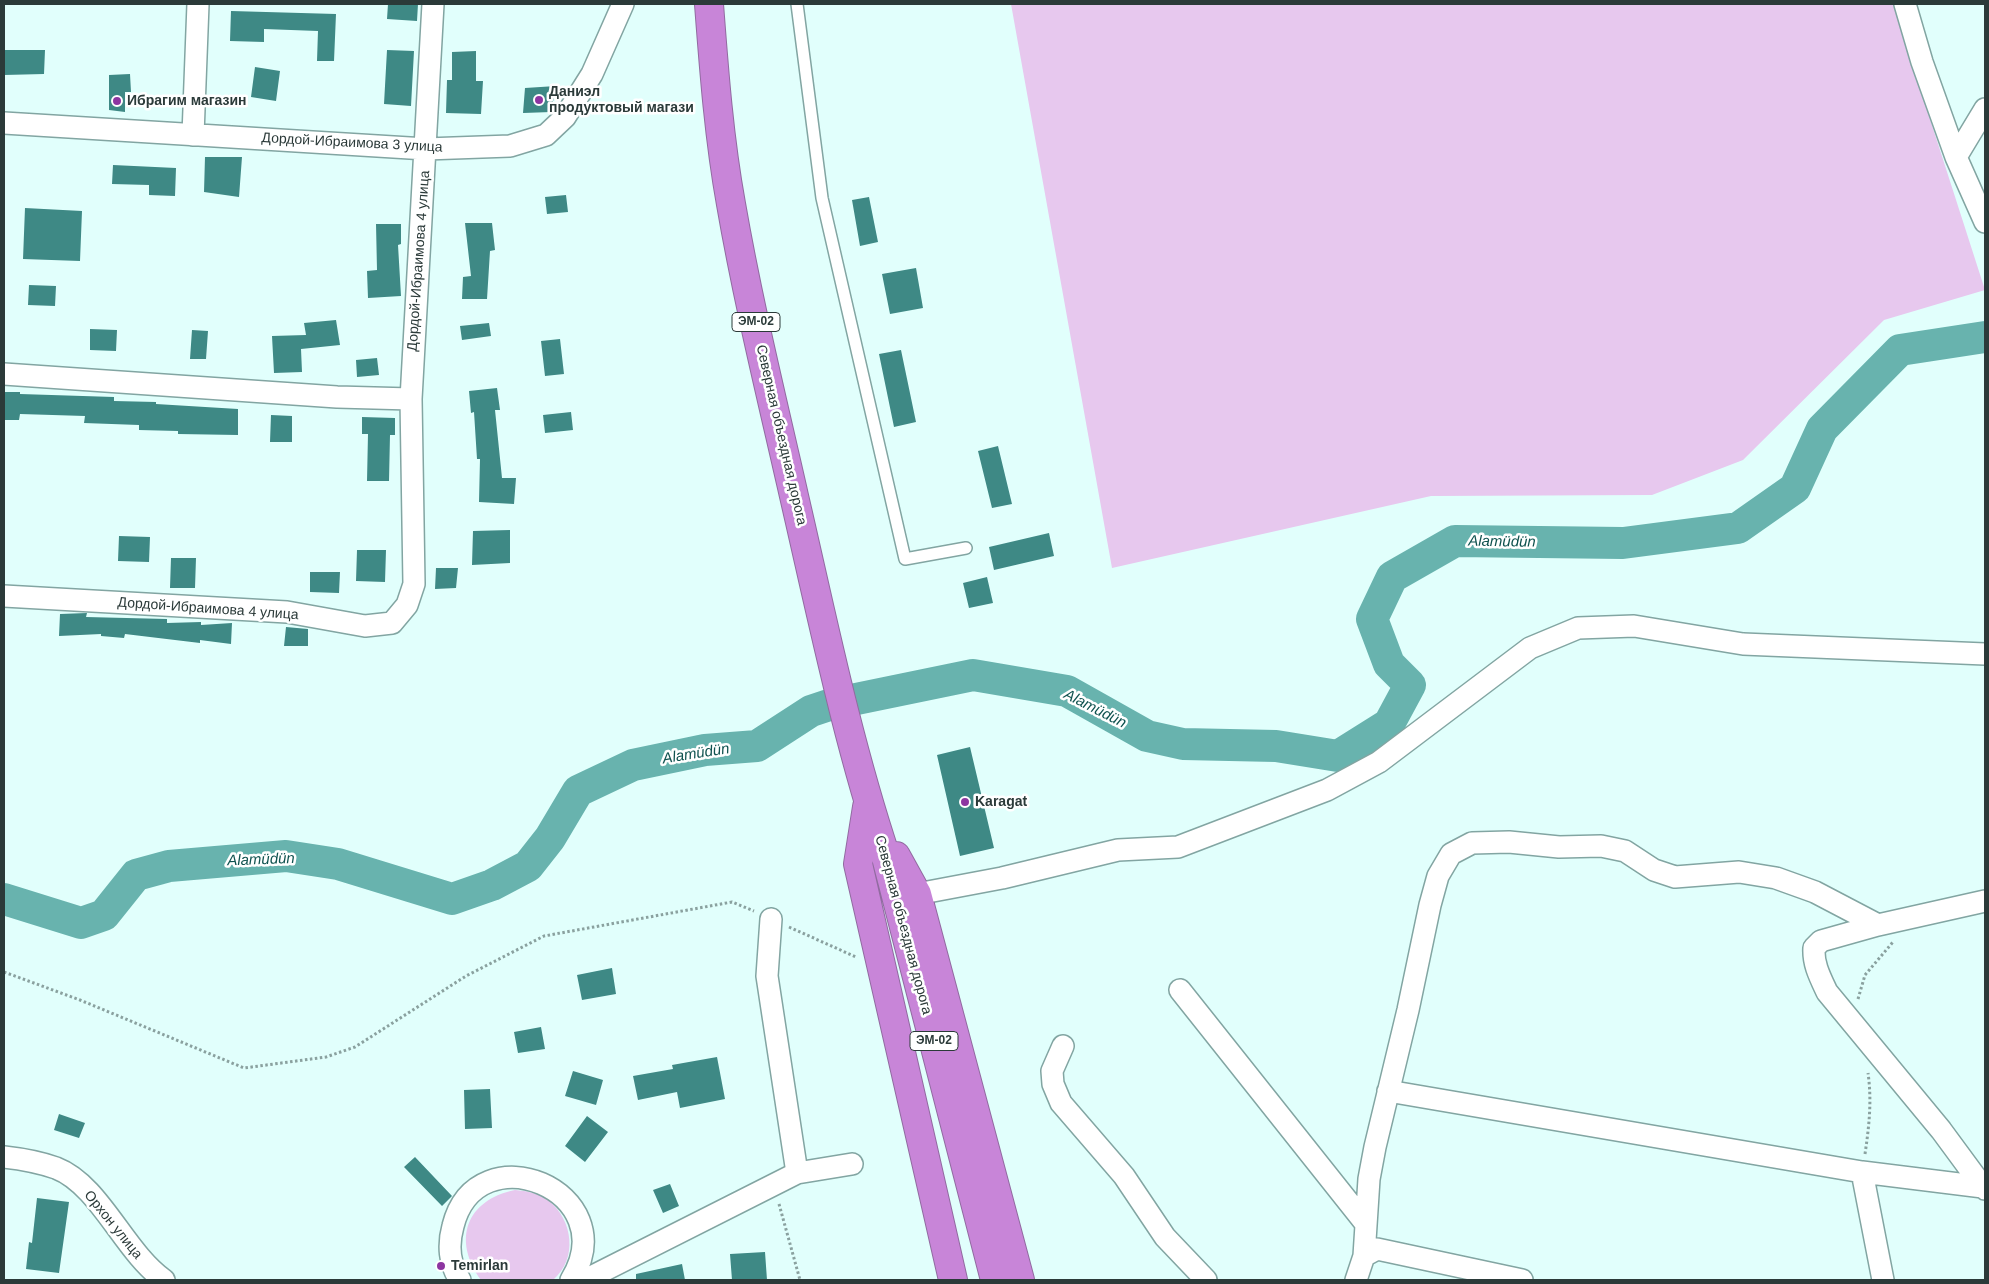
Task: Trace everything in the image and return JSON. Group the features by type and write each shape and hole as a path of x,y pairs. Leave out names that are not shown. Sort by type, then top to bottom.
{"highway":[{"name":"Северная объездная дорога","path":"709,4 713,59 731,204 826,637 865,793 886,858 995,1280"},
{"name":"Северная объездная дорога","path":"865,793 871,860 976,1280"},
{"path":"865,793 917,894 1020,1280"},
{"path":"865,793 858,864 953,1280"}],"street":[{"path":"194,135 198,4"},
{"name":"Дордой-Ибраимова 4 улица","path":"4,596 286,612 365,626 392,623 407,605 414,584 411,399 434,4"},
{"name":"Дордой-Ибраимова 3 улица","path":"4,123 426,149 510,146 546,135 565,117 592,74 622,4"},
{"path":"1905,4 1922,62 1956,157 1985,222"},
{"path":"1956,157 1985,109"},
{"path":"4,374 336,397 411,399"},
{"path":"917,894 1002,878 1118,850 1178,847 1327,790 1379,762 1530,648 1578,628 1634,626 1743,644 1985,654"},
{"path":"1356,1280 1364,1256 1369,1179 1388,1091 1430,905 1438,876 1451,854 1472,844 1509,842 1559,847 1601,846 1625,851 1654,870 1675,877 1738,872 1776,878 1815,892 1878,925"},
{"path":"1984,1188 1940,1130 1827,992 1813,959 1814,948 1821,941 1878,925 1985,900"},
{"path":"772,919 767,976 797,1173"},
{"path":"1180,990 1366,1224"},
{"path":"1063,1046 1052,1071 1053,1084 1062,1102 1124,1176 1165,1237 1206,1280"},
{"path":"1388,1091 1862,1172 1984,1188"},
{"name":"Орхон улица","path":"4,1157 34,1161 58,1169 77,1181 96,1201 138,1258 164,1280"},
{"path":"585,1280 797,1173 852,1164"},
{"path":"1862,1172 1883,1280"},
{"path":"460,1280 454,1272 448,1242 456,1213 470,1194 481,1186 503,1178 522,1177 544,1183 556,1190 576,1214 583,1237 583,1250 578,1269 571,1280"},
{"path":"1364,1256 1376,1249 1522,1280"}],"lane":[{"path":"797,4 822,198 905,559 966,548"}],"path":[{"path":"4,972 80,1000 244,1068 326,1057 355,1048 466,976 544,936 732,902 882,969"},
{"path":"774,1184 800,1280"}],"shaded area":[{"path":"1011,4 1893,4 1985,290 1884,320 1743,460 1652,495 1431,496 1112,568"},
{"path":"515,1190 533,1193 545,1198 557,1209 563,1218 569,1240 569,1251 561,1271 553,1280 481,1280 472,1265 467,1250 466,1237 469,1224 475,1212 498,1195"}],"building":[{"path":"388,4 418,4 417,21 387,19"},
{"path":"231,11 336,14 334,61 317,61 318,31 264,29 264,42 230,41"},
{"path":"4,50 45,50 44,74 4,75"},
{"path":"387,50 414,51 411,106 384,104"},
{"path":"476,51 476,81 483,81 481,114 446,113 447,80 452,80 452,52"},
{"path":"255,67 280,71 276,101 251,97"},
{"path":"130,74 131,92 125,92 125,112 109,110 109,75"},
{"name":"Даниэл продуктовый магази","path":"556,86 551,112 523,113 525,88"},
{"path":"205,157 242,157 239,197 204,192"},
{"path":"113,165 176,168 175,196 149,195 149,185 112,184"},
{"path":"566,195 568,212 547,214 545,197"},
{"path":"869,197 878,242 860,246 852,200"},
{"path":"25,208 82,211 80,261 23,259"},
{"path":"465,223 492,223 495,250 490,251 487,299 462,299 463,277 471,276"},
{"path":"376,224 401,224 401,244 398,245 401,296 368,298 367,271 377,270"},
{"path":"916,268 923,308 890,314 882,274"},
{"path":"29,285 56,286 55,306 28,305"},
{"path":"336,320 340,345 301,349 302,372 274,373 272,336 306,335 304,323"},
{"path":"489,323 491,336 462,340 460,326"},
{"path":"90,329 117,330 116,351 90,350"},
{"path":"192,330 208,331 206,359 190,359"},
{"path":"560,339 564,374 545,376 541,341"},
{"path":"901,350 916,422 894,427 879,354"},
{"path":"377,358 379,375 357,377 356,360"},
{"path":"497,388 500,410 495,410 502,478 516,478 514,504 479,502 480,459 477,459 474,412 471,413 469,391"},
{"path":"4,392 114,397 114,401 156,402 156,404 238,409 238,435 178,434 178,431 139,430 139,425 84,423 85,416 20,414 19,420 4,420"},
{"path":"571,412 573,430 545,433 543,415"},
{"path":"271,415 292,416 292,442 270,442"},
{"path":"362,417 395,418 395,435 390,435 389,481 367,481 368,434 362,434"},
{"path":"998,446 1012,504 992,508 978,451"},
{"path":"510,530 510,563 472,565 473,531"},
{"path":"1049,533 1054,556 994,570 989,547"},
{"path":"119,536 150,537 149,562 118,561"},
{"path":"357,550 386,550 385,582 356,581"},
{"path":"171,558 196,558 195,588 170,588"},
{"path":"436,568 458,568 456,588 435,589"},
{"path":"310,572 340,572 339,593 310,592"},
{"path":"987,577 993,603 969,608 963,583"},
{"path":"87,613 86,617 167,619 167,623 201,622 201,625 232,623 231,644 200,640 200,643 125,634 124,638 101,636 101,634 59,636 60,614"},
{"path":"286,627 308,629 308,646 284,646"},
{"name":"Karagat","path":"970,747 994,848 960,856 937,755"},
{"path":"612,968 616,994 582,1000 577,975"},
{"path":"541,1027 545,1049 518,1053 514,1032"},
{"path":"717,1057 725,1099 680,1108 677,1092 638,1100 633,1076 673,1069 672,1065"},
{"path":"573,1071 603,1080 596,1105 565,1096"},
{"path":"490,1089 492,1128 465,1129 464,1090"},
{"path":"59,1114 85,1123 79,1138 54,1130"},
{"path":"587,1116 608,1132 585,1162 565,1146"},
{"path":"415,1157 452,1196 442,1206 404,1167"},
{"path":"670,1184 679,1206 663,1213 653,1190"},
{"path":"37,1198 69,1202 59,1273 26,1269 29,1242 32,1243"},
{"path":"765,1252 767,1280 732,1280 730,1254"},
{"path":"682,1264 685,1280 636,1280 636,1274"}],"waterway":[{"name":"Alamüdün","path":"4,899 81,923 104,915 136,875 169,866 286,856 338,864 452,899 492,885 528,866 550,838 578,791 633,765 705,750 757,746 811,711 832,704 973,675 1067,691 1147,736 1183,744 1276,746 1338,756 1389,724 1410,685 1389,664 1372,619 1392,577 1455,541 1623,543 1738,528 1795,488 1822,429 1900,350 1985,337"}],"place":[{"name":"Даниэл продуктовый магази","path":"539,100"},
{"name":"Ибрагим магазин","path":"117,101"},
{"name":"Karagat","path":"965,802"},
{"name":"Temirlan","path":"441,1266"}]}
